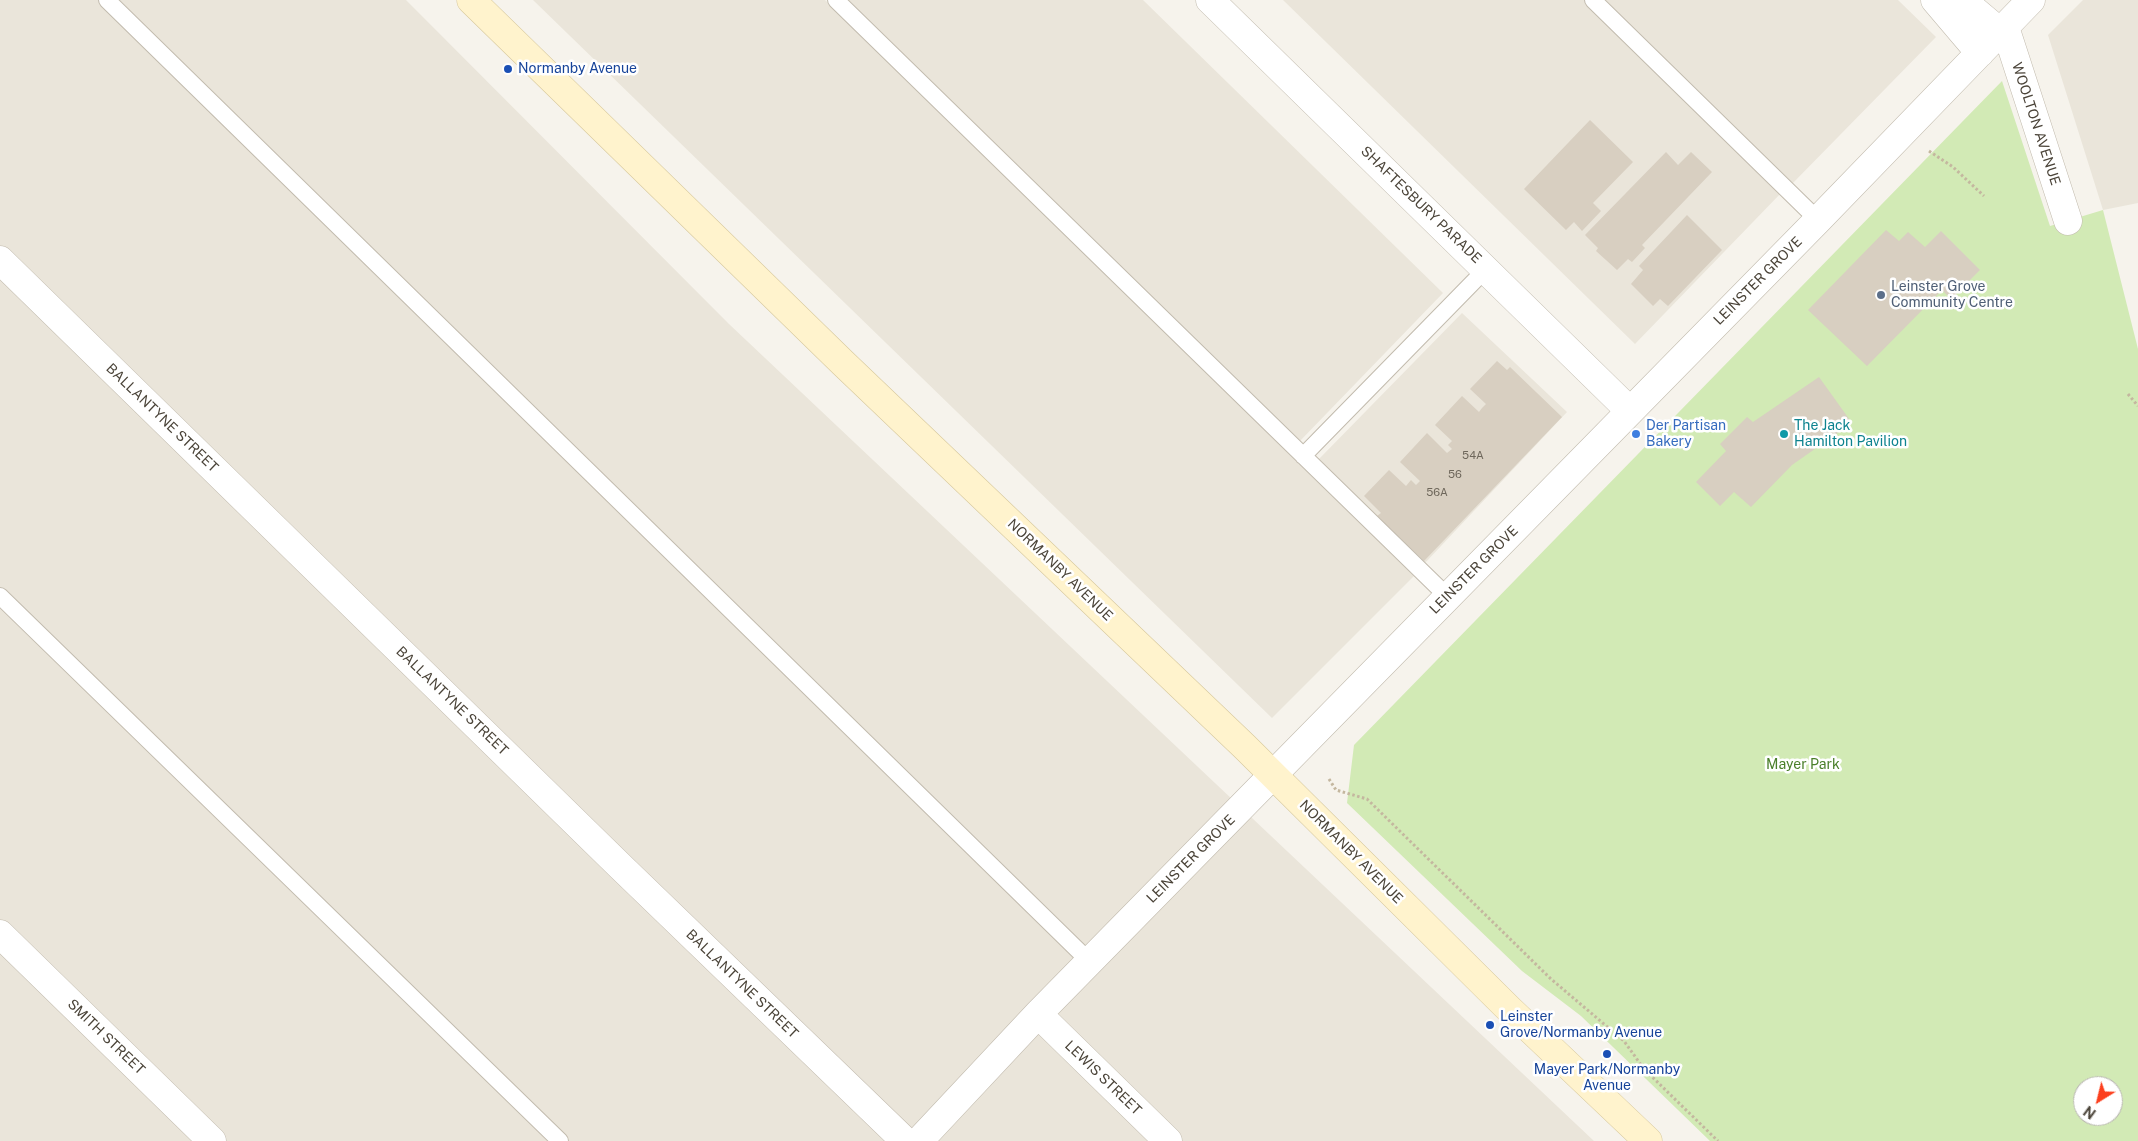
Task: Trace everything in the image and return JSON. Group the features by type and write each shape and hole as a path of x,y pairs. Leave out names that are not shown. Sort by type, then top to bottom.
{"main road":[{"name":"NORMANBY AVENUE","path":"471,0 843,363 1273,776 1510,1009 1648,1141"}],"street":[{"name":"SHAFTESBURY PARADE","path":"1210,0 1630,411"},
{"path":"1935,0 1980,53"},
{"path":"1962,0 2002,30"},
{"name":"LEINSTER GROVE","path":"919,1141 1038,1014 1818,220 2031,0"},
{"name":"WOOLTON AVENUE","path":"2002,30 2068,221"},
{"name":"BALLANTYNE STREET","path":"0,260 620,866 905,1141"},
{"name":"SMITH STREET","path":"0,934 212,1141"},
{"name":"LEWIS STREET","path":"1038,1014 1168,1141"}],"lane":[{"path":"107,0 1090,962"},
{"path":"836,0 1447,596"},
{"path":"1593,0 1818,220"},
{"path":"1303,456 1486,269"},
{"path":"0,596 560,1141"}],"path":[{"path":"1928,151 1953,167 1984,196"},
{"path":"2128,394 2138,406"},
{"path":"1329,779 1336,790 1367,800 1551,979 1624,1041 1644,1069 1718,1141"}],"shaded area":[{"path":"0,0 406,0 729,324 1594,1141 0,1141"},
{"path":"533,0 825,0 1414,576 1272,718"},
{"path":"847,0 1143,0 1443,293 1300,441"},
{"path":"1283,0 1585,0 1782,192 1635,344"},
{"path":"1602,0 1898,0 1936,37 1791,185"},
{"path":"2083,0 2138,0 2138,203 2103,210 2048,35"},
{"path":"1462,313 1567,412 1425,563 1319,459"}],"green space":[{"name":"Mayer Park","path":"2002,81 2050,226 2103,210 2138,349 2138,1141 1710,1141 1581,1016 1522,971 1347,803 1354,745"}],"building":[{"path":"1590,120 1633,162 1593,203 1601,211 1582,231 1574,222 1566,230 1524,189"},
{"path":"1666,152 1678,165 1691,152 1712,172 1642,245 1645,248 1632,262 1628,259 1617,270 1596,251 1598,248 1585,235"},
{"path":"1687,215 1722,250 1668,306 1660,299 1653,306 1631,284 1643,270 1639,266"},
{"name":"Leinster Grove Community Centre","path":"1886,230 1899,241 1908,232 1925,247 1941,231 1980,270 1951,299 1942,290 1867,366 1808,310"},
{"path":"1497,361 1507,370 1510,367 1562,417 1424,561 1377,516 1381,513 1364,496 1389,470 1406,486 1411,480 1416,485 1420,481 1400,462 1427,433 1447,453 1452,449 1448,445 1452,441 1435,425 1462,396 1479,412 1486,404 1470,389"},
{"name":"The Jack Hamilton Pavilion","path":"1819,377 1852,423 1792,465 1751,507 1734,492 1720,506 1696,482 1726,451 1720,444 1747,417 1753,422"}],"place":[{"name":"Normanby Avenue","path":"508,69"},
{"name":"Leinster Grove Community Centre","path":"1881,295"},
{"name":"Der Partisan Bakery","path":"1636,434"},
{"name":"The Jack Hamilton Pavilion","path":"1784,434"},
{"name":"Leinster Grove/Normanby Avenue","path":"1490,1025"},
{"name":"Mayer Park/Normanby Avenue","path":"1607,1054"}]}
